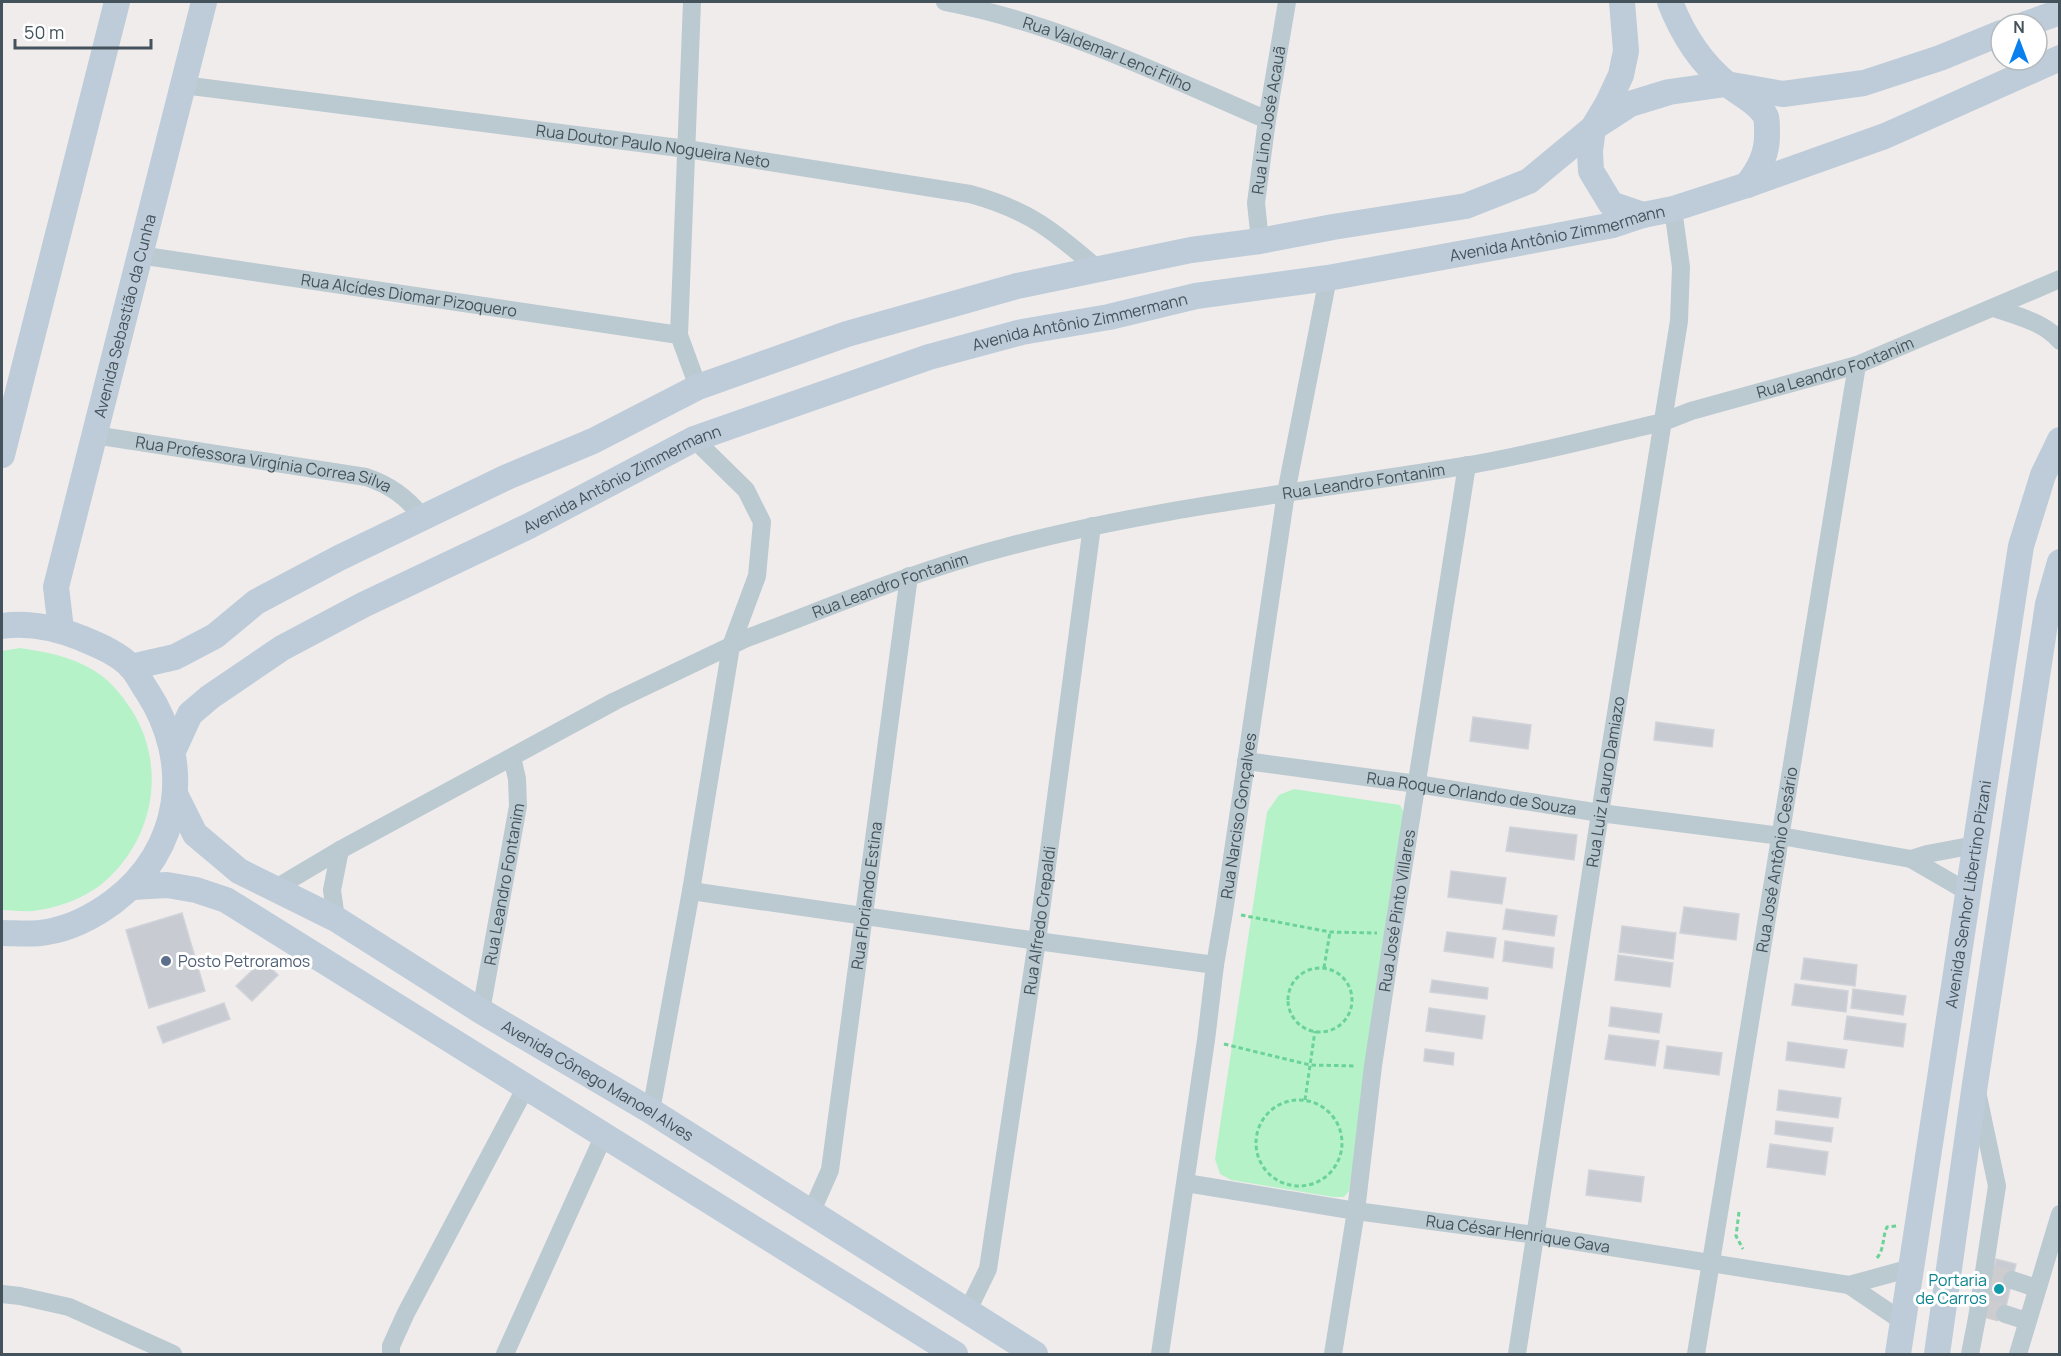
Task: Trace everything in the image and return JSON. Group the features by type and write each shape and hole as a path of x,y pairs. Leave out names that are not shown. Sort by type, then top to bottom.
{"street":[{"path":"2,455 117,2"},
{"name":"Avenida Sebastião da Cunha","path":"61,630 56,587 204,2"},
{"path":"692,2 679,335 698,387"},
{"name":"Rua Valdemar Lenci Filho","path":"945,2 1016,18 1053,30 1267,120"},
{"name":"Rua Lino José Acauã","path":"1260,242 1256,203 1287,2"},
{"path":"1622,2 1626,51 1621,75 1593,128 1590,152 1591,171 1611,204 1643,215"},
{"path":"1670,2 1685,34 1697,52 1726,84 1758,107 1766,118 1768,145 1761,167 1747,185"},
{"path":"131,667 175,657 215,636 256,602 422,516 593,441 698,387 847,334 1017,286 1191,250 1260,242 1466,206 1529,182 1593,128 1630,104 1669,92 1726,84 1783,94 1864,83 1940,58 1989,38"},
{"name":"Avenida Antônio Zimmermann","path":"173,751 190,714 210,697 282,648 374,600 529,526 694,439 928,357 1022,332 1109,317 1196,296 1328,278 1613,225 1643,215 1673,209 1886,136 2060,58"},
{"name":"Rua Doutor Paulo Nogueira Neto","path":"183,85 687,149 970,194 993,200 1035,219 1054,231 1099,270"},
{"name":"Rua Luiz Lauro Damiazo","path":"1517,1354 1600,813 1679,321 1681,267 1673,209"},
{"name":"Rua Alcídes Diomar Pizoquero","path":"139,255 679,335"},
{"name":"Rua Narciso Gonçalves","path":"1160,1354 1186,1183 1215,964 1286,493 1328,278"},
{"name":"Rua Leandro Fontanim","path":"276,888 340,850 635,690 747,638 909,576 1005,547 1092,526 1467,465 1663,422 1691,411 1857,365 2060,279"},
{"path":"1994,308 2026,319 2052,332 2060,341"},
{"name":"Rua José Antônio Cesário","path":"1696,1354 1857,365"},
{"name":"Rua Professora Virgínia Correa Silva","path":"94,435 366,477 403,496 422,516"},
{"path":"651,1111 691,891 731,646 757,576 762,522 746,490 694,439"},
{"name":"Avenida Senhor Libertino Pizani","path":"1898,1354 2021,546 2043,475 2060,440"},
{"name":"Rua José Pinto Villares","path":"1333,1354 1356,1211 1373,1066 1393,933 1467,465"},
{"name":"Rua Alfredo Crepaldi","path":"968,1310 988,1269 1037,941 1092,526"},
{"path":"1937,1354 1975,1084 2048,604 2060,562"},
{"name":"Rua Floriando Estina","path":"811,1213 830,1170 909,576"},
{"path":"2,627 17,624 61,630 101,646 131,667 159,710 173,751 175,794 168,828 153,859 132,887 93,916 47,932 2,933"},
{"name":"Rua Leandro Fontanim","path":"481,1011 518,806 517,779 512,757"},
{"name":"Rua Roque Orlando de Souza","path":"1246,761 1417,784 1600,813 1781,836 1911,859 1968,892"},
{"name":"Avenida Cônego Manoel Alves","path":"175,794 195,834 239,871 336,919 481,1011 651,1111 1035,1354"},
{"name":"Rua Roque Orlando de Souza","path":"1911,859 1975,845"},
{"path":"336,919 332,890 340,850"},
{"path":"132,887 167,885 196,890 226,900 955,1354"},
{"path":"691,891 1215,964"},
{"path":"1970,1354 1988,1273 1997,1186 1975,1084"},
{"path":"391,1354 391,1346 405,1313 526,1087"},
{"path":"505,1354 604,1135"},
{"name":"Rua César Henrique Gava","path":"1186,1183 1356,1211 1535,1235 1849,1285 1911,1268"},
{"path":"2018,1354 2060,1214"},
{"path":"2012,1280 2036,1288"},
{"name":"Rua César Henrique Gava","path":"1849,1285 1902,1321"},
{"path":"2,1294 69,1306 173,1354"},
{"path":"2005,1314 2027,1321"}],"path":[{"path":"1224,912 1330,932 1393,933"},
{"path":"1324,968 1330,932"},
{"path":"1324,968 1336,972 1346,981 1351,992 1352,1005 1347,1016 1339,1025 1328,1030 1315,1031 1303,1027 1294,1019 1289,1008 1288,995 1292,983 1300,974 1312,969 1324,968"},
{"path":"1305,1100 1315,1031"},
{"path":"1206,1040 1310,1065 1373,1066"},
{"path":"1305,1100 1321,1106 1334,1117 1341,1132 1342,1149 1337,1165 1326,1178 1310,1185 1293,1186 1277,1180 1264,1169 1257,1154 1256,1137 1261,1121 1273,1108 1288,1101 1305,1100"},
{"path":"1739,1212 1736,1236 1741,1248 1747,1252"},
{"path":"1871,1266 1882,1252 1887,1227 1892,1225 1917,1228"}],"green space":[{"path":"20,648 76,661 109,682 131,709 142,731 149,753 152,777 150,800 144,823 135,844 121,864 97,888 80,897 42,910 29,911 2,910 2,651"},
{"path":"1294,789 1400,805 1404,813 1349,1191 1344,1197 1231,1180 1220,1174 1215,1159 1267,812 1279,795"}],"building":[{"path":"1473,717 1531,725 1528,749 1470,741"},
{"path":"1656,722 1714,730 1712,747 1654,740"},
{"path":"1510,827 1577,835 1574,860 1506,851"},
{"path":"1451,871 1506,878 1502,904 1448,897"},
{"path":"1684,907 1739,914 1736,940 1680,933"},
{"path":"1506,909 1557,916 1554,936 1503,929"},
{"name":"Posto Petroramos","path":"182,913 205,991 149,1008 126,930"},
{"path":"1622,926 1676,933 1673,959 1619,952"},
{"path":"1447,932 1496,938 1493,958 1444,951"},
{"path":"1505,941 1554,948 1552,968 1503,961"},
{"path":"1618,955 1673,963 1670,987 1615,980"},
{"path":"1804,958 1857,965 1855,986 1801,979"},
{"path":"263,960 278,975 252,1001 236,986"},
{"path":"1432,980 1488,988 1487,999 1430,992"},
{"path":"1795,984 1848,991 1846,1012 1792,1005"},
{"path":"1853,989 1906,996 1903,1015 1851,1008"},
{"path":"224,1003 230,1019 163,1043 157,1027"},
{"path":"1611,1007 1662,1014 1659,1033 1609,1026"},
{"path":"1429,1008 1485,1016 1482,1039 1426,1031"},
{"path":"1847,1016 1906,1024 1903,1047 1844,1039"},
{"path":"1609,1035 1659,1041 1655,1066 1605,1059"},
{"path":"1788,1042 1847,1050 1844,1068 1786,1060"},
{"path":"1667,1046 1722,1053 1719,1075 1664,1068"},
{"path":"1425,1049 1454,1053 1453,1065 1424,1061"},
{"path":"1779,1090 1841,1098 1838,1118 1777,1110"},
{"path":"1776,1121 1833,1128 1831,1142 1775,1134"},
{"path":"1770,1144 1828,1152 1825,1175 1767,1167"},
{"path":"1589,1170 1644,1177 1641,1202 1586,1195"},
{"name":"Portaria de Carros","path":"1996,1259 2016,1264 2003,1319 1983,1314"}],"tunnel":[{"path":"1991,1274 2012,1280"},
{"path":"1983,1308 2005,1314"}],"place":[{"name":"Posto Petroramos","path":"166,961"},
{"name":"Portaria de Carros","path":"1999,1289"}]}
